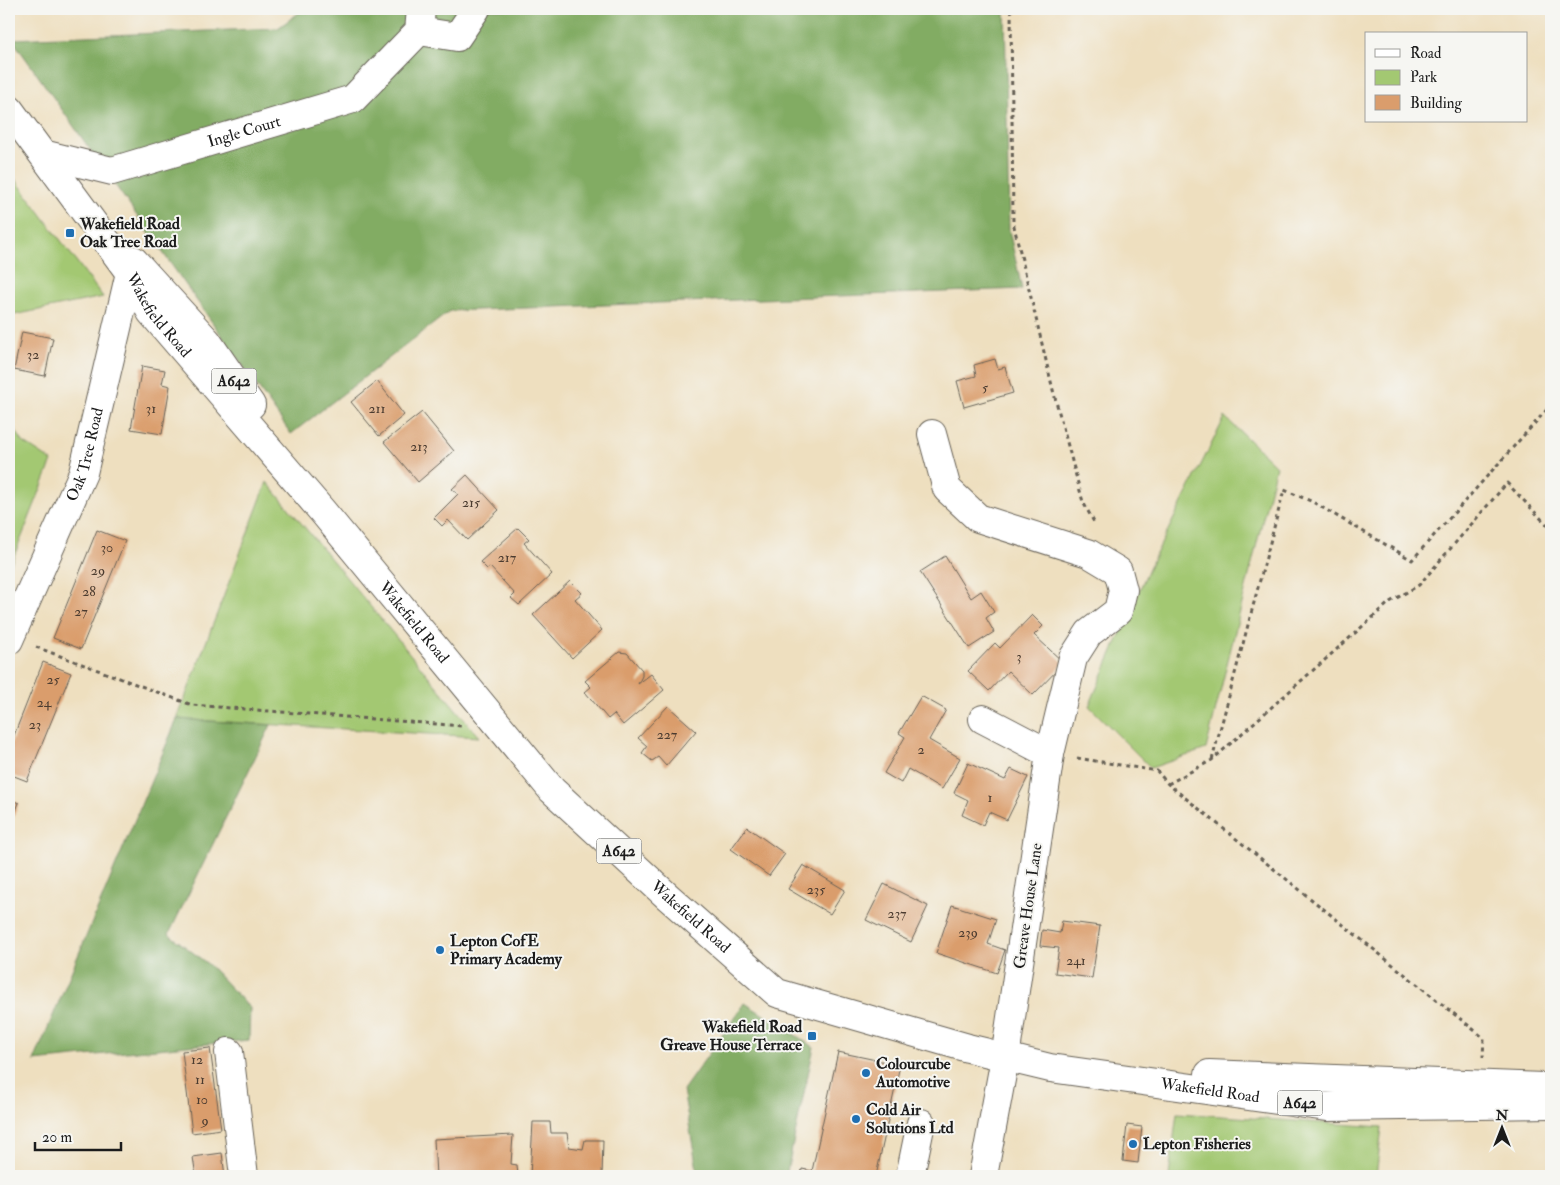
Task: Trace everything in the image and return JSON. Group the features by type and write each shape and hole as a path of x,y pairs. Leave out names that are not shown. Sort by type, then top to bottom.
{"main road":[{"name":"Ingle Court","path":"43,154 112,171 353,99 420,20 457,37 476,9"},
{"name":"Wakefield Road","path":"9,109 132,267 151,312 323,512 552,790 667,896 778,993 1006,1058 1050,1068 1326,1107 1551,1104"},
{"name":"Oak Tree Road","path":"9,639 82,473 132,267"},
{"name":"Greave House Lane","path":"932,434 947,488 978,518 1088,553 1118,571 1123,590 1118,611 1089,633 1072,658 1050,754 1006,1058 983,1176"},
{"path":"983,719 1050,754"},
{"path":"229,1052 244,1176"},
{"name":"Wakefield Road","path":"1050,1068 1551,1088"},
{"path":"910,1176 921,1123"}],"path":[{"path":"1011,9 1014,222 1058,409 1083,502 1095,525 1088,553"},
{"path":"1212,760 1284,490 1311,501 1412,560 1551,405"},
{"path":"1168,784 1212,760 1390,602 1419,585 1507,483 1551,529"},
{"path":"9,639 192,705 502,729"},
{"path":"1050,754 1157,771 1168,784 1484,1038 1481,1084"}],"green space":[{"path":"304,9 1005,9 1009,230 1022,289 450,311 291,434 12,39 278,28"},
{"path":"9,171 103,297 9,316"},
{"path":"1225,417 1276,466 1206,749 1151,768 1089,706 1149,568"},
{"path":"9,420 23,442 52,461 9,569"},
{"path":"267,482 479,737 177,719"},
{"path":"177,719 271,725 169,934 209,965 250,1008 249,1040 34,1061"},
{"path":"745,1003 814,1047 786,1176 698,1175 683,1090"},
{"path":"1177,1113 1382,1127 1376,1176 1169,1176"}],"building":[{"path":"22,332 53,338 45,376 14,370"},
{"path":"995,359 998,369 1005,367 1013,393 964,407 957,381 976,376 974,365"},
{"path":"142,366 165,370 162,384 170,386 162,434 131,429"},
{"path":"377,381 404,415 379,436 351,402"},
{"path":"422,412 454,451 418,482 384,442"},
{"path":"467,475 499,510 467,540 448,520 442,526 434,518 458,494 452,489"},
{"path":"518,528 529,539 524,543 552,574 519,605 511,598 515,594 490,567 487,569 480,562"},
{"path":"97,530 125,541 81,649 53,638"},
{"path":"945,556 971,598 981,591 994,612 986,618 994,632 969,648 920,572"},
{"path":"570,581 582,593 575,599 602,630 572,658 533,615"},
{"path":"1032,615 1043,626 1034,635 1064,663 1033,695 1008,671 989,691 968,671 995,643 1000,648"},
{"path":"619,652 627,653 642,670 642,676 638,684 651,674 664,690 623,725 614,714 608,719 585,692 591,687 585,681"},
{"path":"43,662 71,673 27,781 9,774 9,748"},
{"path":"921,696 946,710 929,740 960,758 942,789 908,769 901,783 884,773 905,737 899,733"},
{"path":"668,706 696,731 666,766 658,757 652,761 642,753 647,746 638,738"},
{"path":"968,763 1005,780 1011,769 1028,777 1007,820 989,812 983,825 962,815 968,800 954,793"},
{"path":"9,799 19,803 9,828"},
{"path":"747,827 785,854 769,876 731,849"},
{"path":"803,865 845,890 830,914 788,889"},
{"path":"884,884 928,906 911,942 866,920"},
{"path":"952,905 996,919 988,944 1005,950 997,973 936,953"},
{"path":"1062,921 1100,926 1092,978 1055,973 1059,948 1040,946 1042,930 1060,933"},
{"path":"210,1048 221,1129 192,1133 182,1051"},
{"path":"838,1052 900,1065 876,1176 801,1176 802,1169 812,1171"},
{"path":"533,1122 550,1122 551,1133 567,1133 569,1147 583,1149 585,1140 603,1140 602,1176 530,1176"},
{"name":"Lepton Fisheries","path":"1127,1125 1142,1127 1138,1163 1123,1161"},
{"path":"513,1135 511,1164 517,1165 518,1176 436,1176 434,1139"},
{"path":"222,1153 225,1176 196,1176 193,1157"}],"place":[{"name":"Wakefield Road Oak Tree Road","path":"70,233"},
{"name":"Lepton CofE Primary Academy","path":"440,950"},
{"name":"Wakefield Road Greave House Terrace","path":"812,1036"},
{"name":"Colourcube Automotive","path":"866,1073"},
{"name":"Cold Air Solutions Ltd","path":"856,1119"},
{"name":"Lepton Fisheries","path":"1133,1144"}]}
